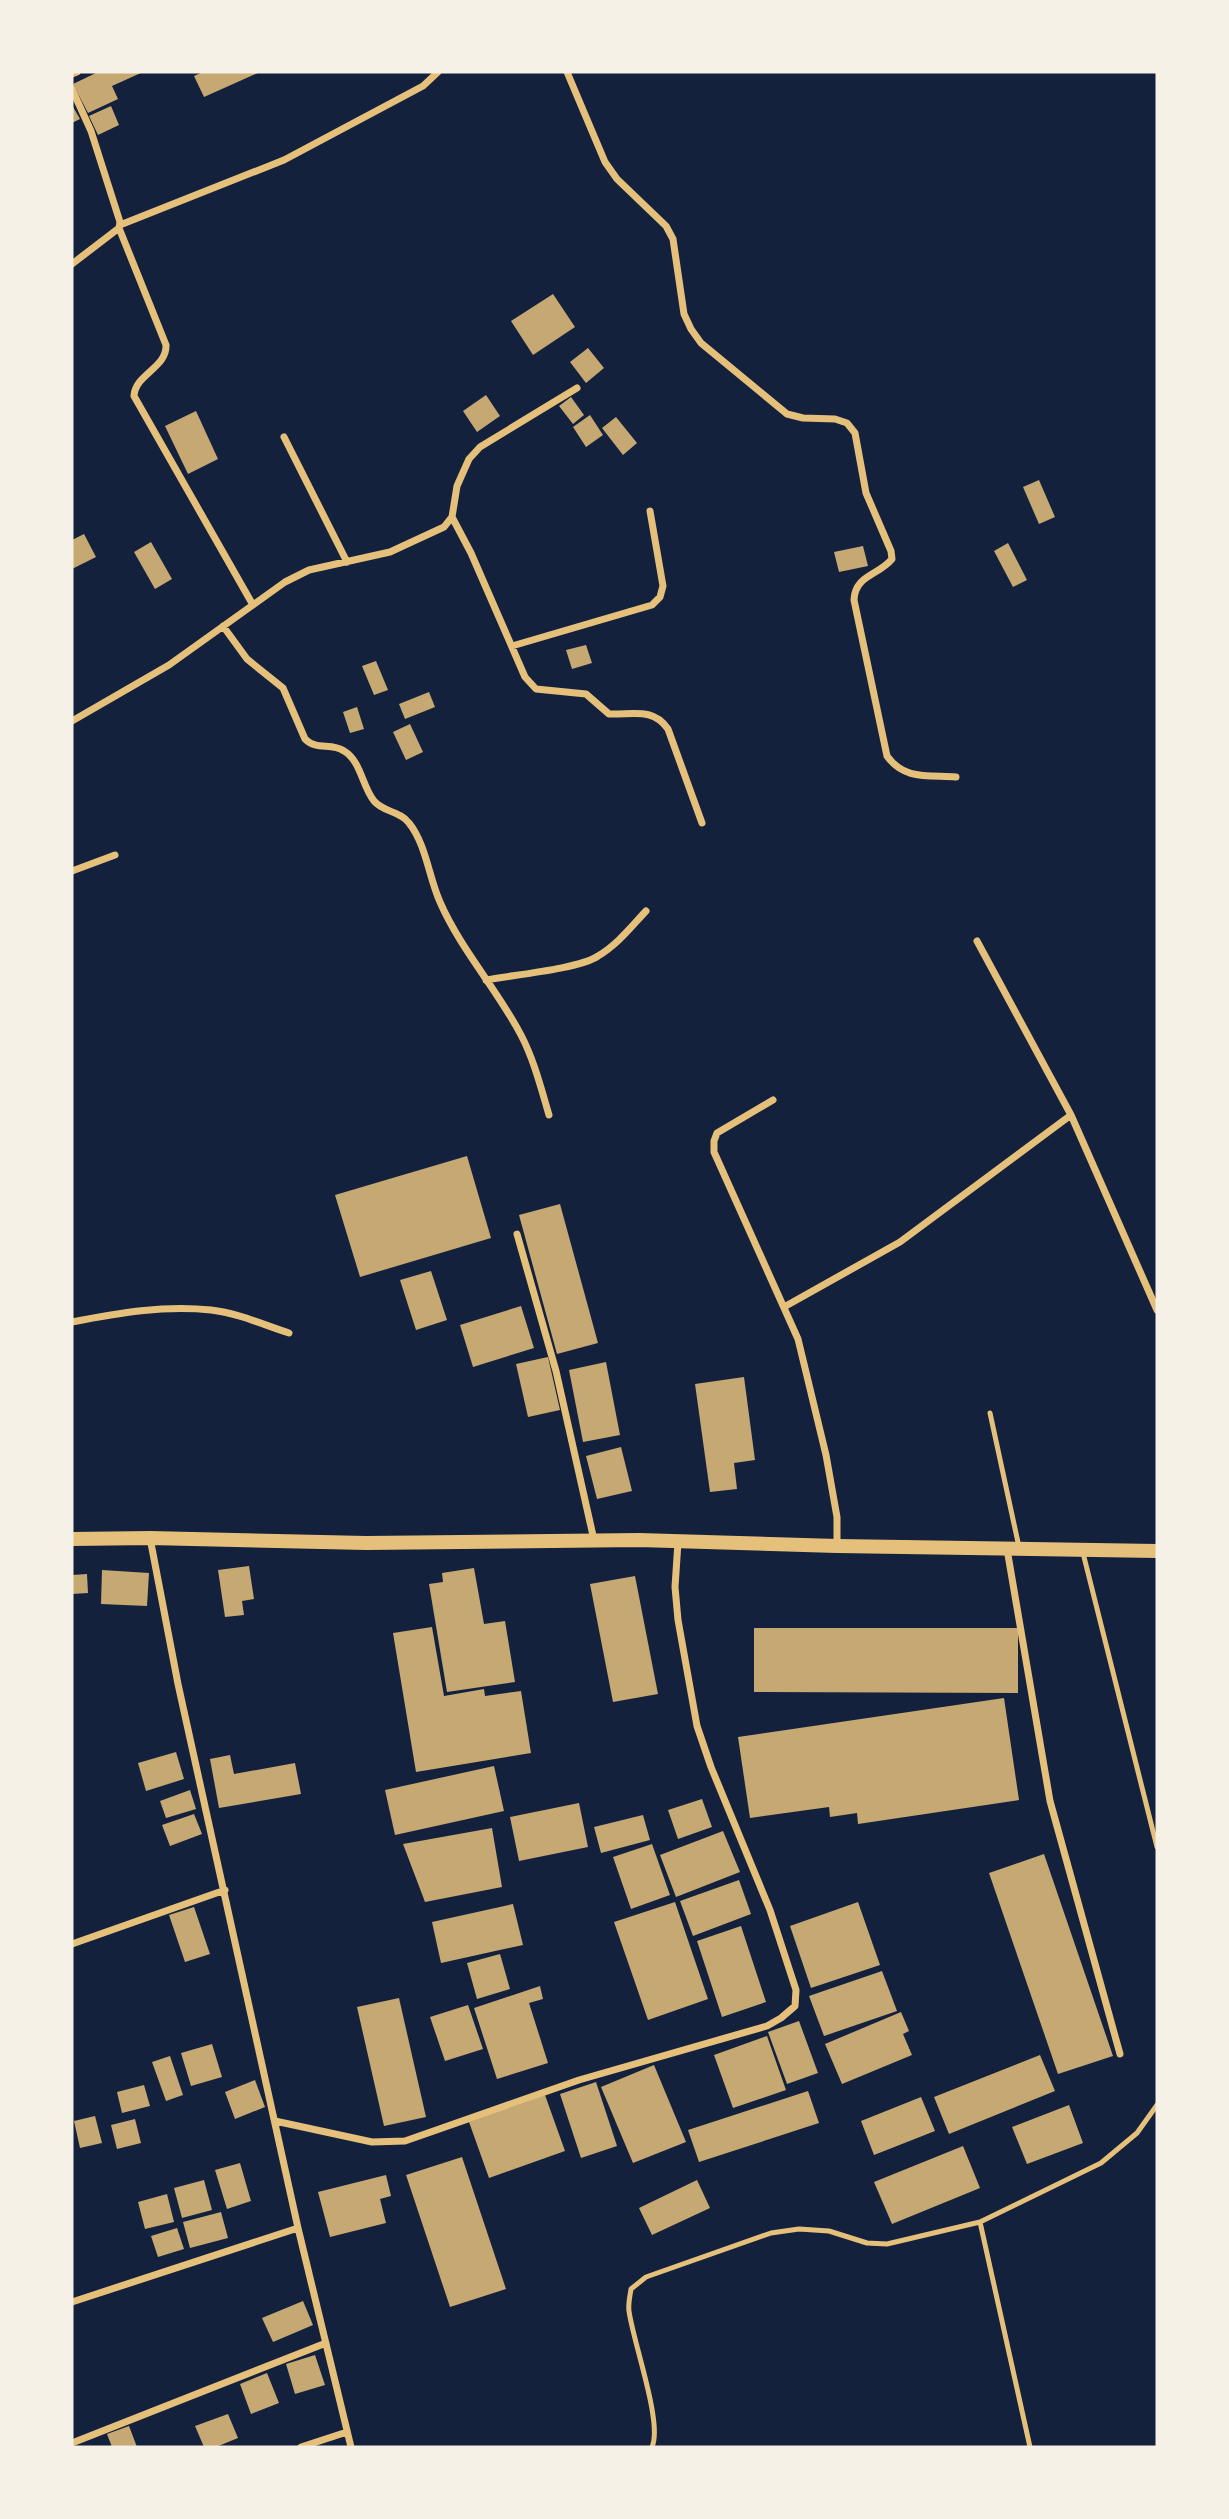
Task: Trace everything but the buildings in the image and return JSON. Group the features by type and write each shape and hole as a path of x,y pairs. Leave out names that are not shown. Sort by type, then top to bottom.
{"main road":[{"path":"72,1539 366,1543 594,1540 1157,1551"}],"street":[{"path":"72,74 77,72"},
{"path":"72,264 119,226 284,160 423,86 438,72"},
{"path":"567,72 605,162 617,179 666,226 673,239 684,314 701,343 787,414 803,418 835,419 847,423 855,433 866,493 892,559 886,567 862,580 855,590 854,600 887,756 895,767 908,774 956,777"},
{"path":"72,89 91,131 119,226 166,345 163,358 138,385 134,396 253,605"},
{"path":"72,721 169,665 285,582 309,570 390,552 444,527 452,517 457,486 469,459 480,447 577,388"},
{"path":"284,437 347,562"},
{"path":"512,646 652,605 660,597 663,586 650,511"},
{"path":"452,517 471,553 525,677 536,690 586,694 609,714 650,714 661,718 668,729 702,823"},
{"path":"223,626 247,659 283,688 305,739 311,745 344,751 353,760 371,798 379,807 401,815 410,823 439,901 455,932 520,1033 529,1052 549,1115"},
{"path":"72,871 115,855"},
{"path":"486,980 595,959 611,948 646,911"},
{"path":"976,941 1070,1115 1157,1310"},
{"path":"774,1100 717,1133 713,1140 714,1152 784,1307 804,1359 836,1510 837,1546"},
{"path":"784,1307 900,1242 1070,1115"},
{"path":"517,1234 556,1371 594,1540"},
{"path":"72,1322 146,1309 211,1310 289,1333"},
{"path":"150,1538 178,1684 298,2228 351,2447"},
{"path":"275,2121 372,2142 405,2141 579,2080 767,2026 795,2006 796,1990 770,1910 711,1767 697,1726 678,1620 675,1587 678,1541"},
{"path":"1013,1548 1050,1801 1120,2054"},
{"path":"72,1944 225,1890"},
{"path":"72,2302 298,2228"},
{"path":"72,2442 326,2343"},
{"path":"301,2447 347,2432"}],"lane":[{"path":"990,1413 1013,1548"},
{"path":"1082,1550 1157,1847"},
{"path":"652,2447 655,2443 653,2420 628,2309 631,2289 646,2277 771,2233 799,2229 829,2231 867,2243 887,2244 979,2222 1101,2163 1137,2133 1157,2105"},
{"path":"979,2222 1030,2447"}]}
